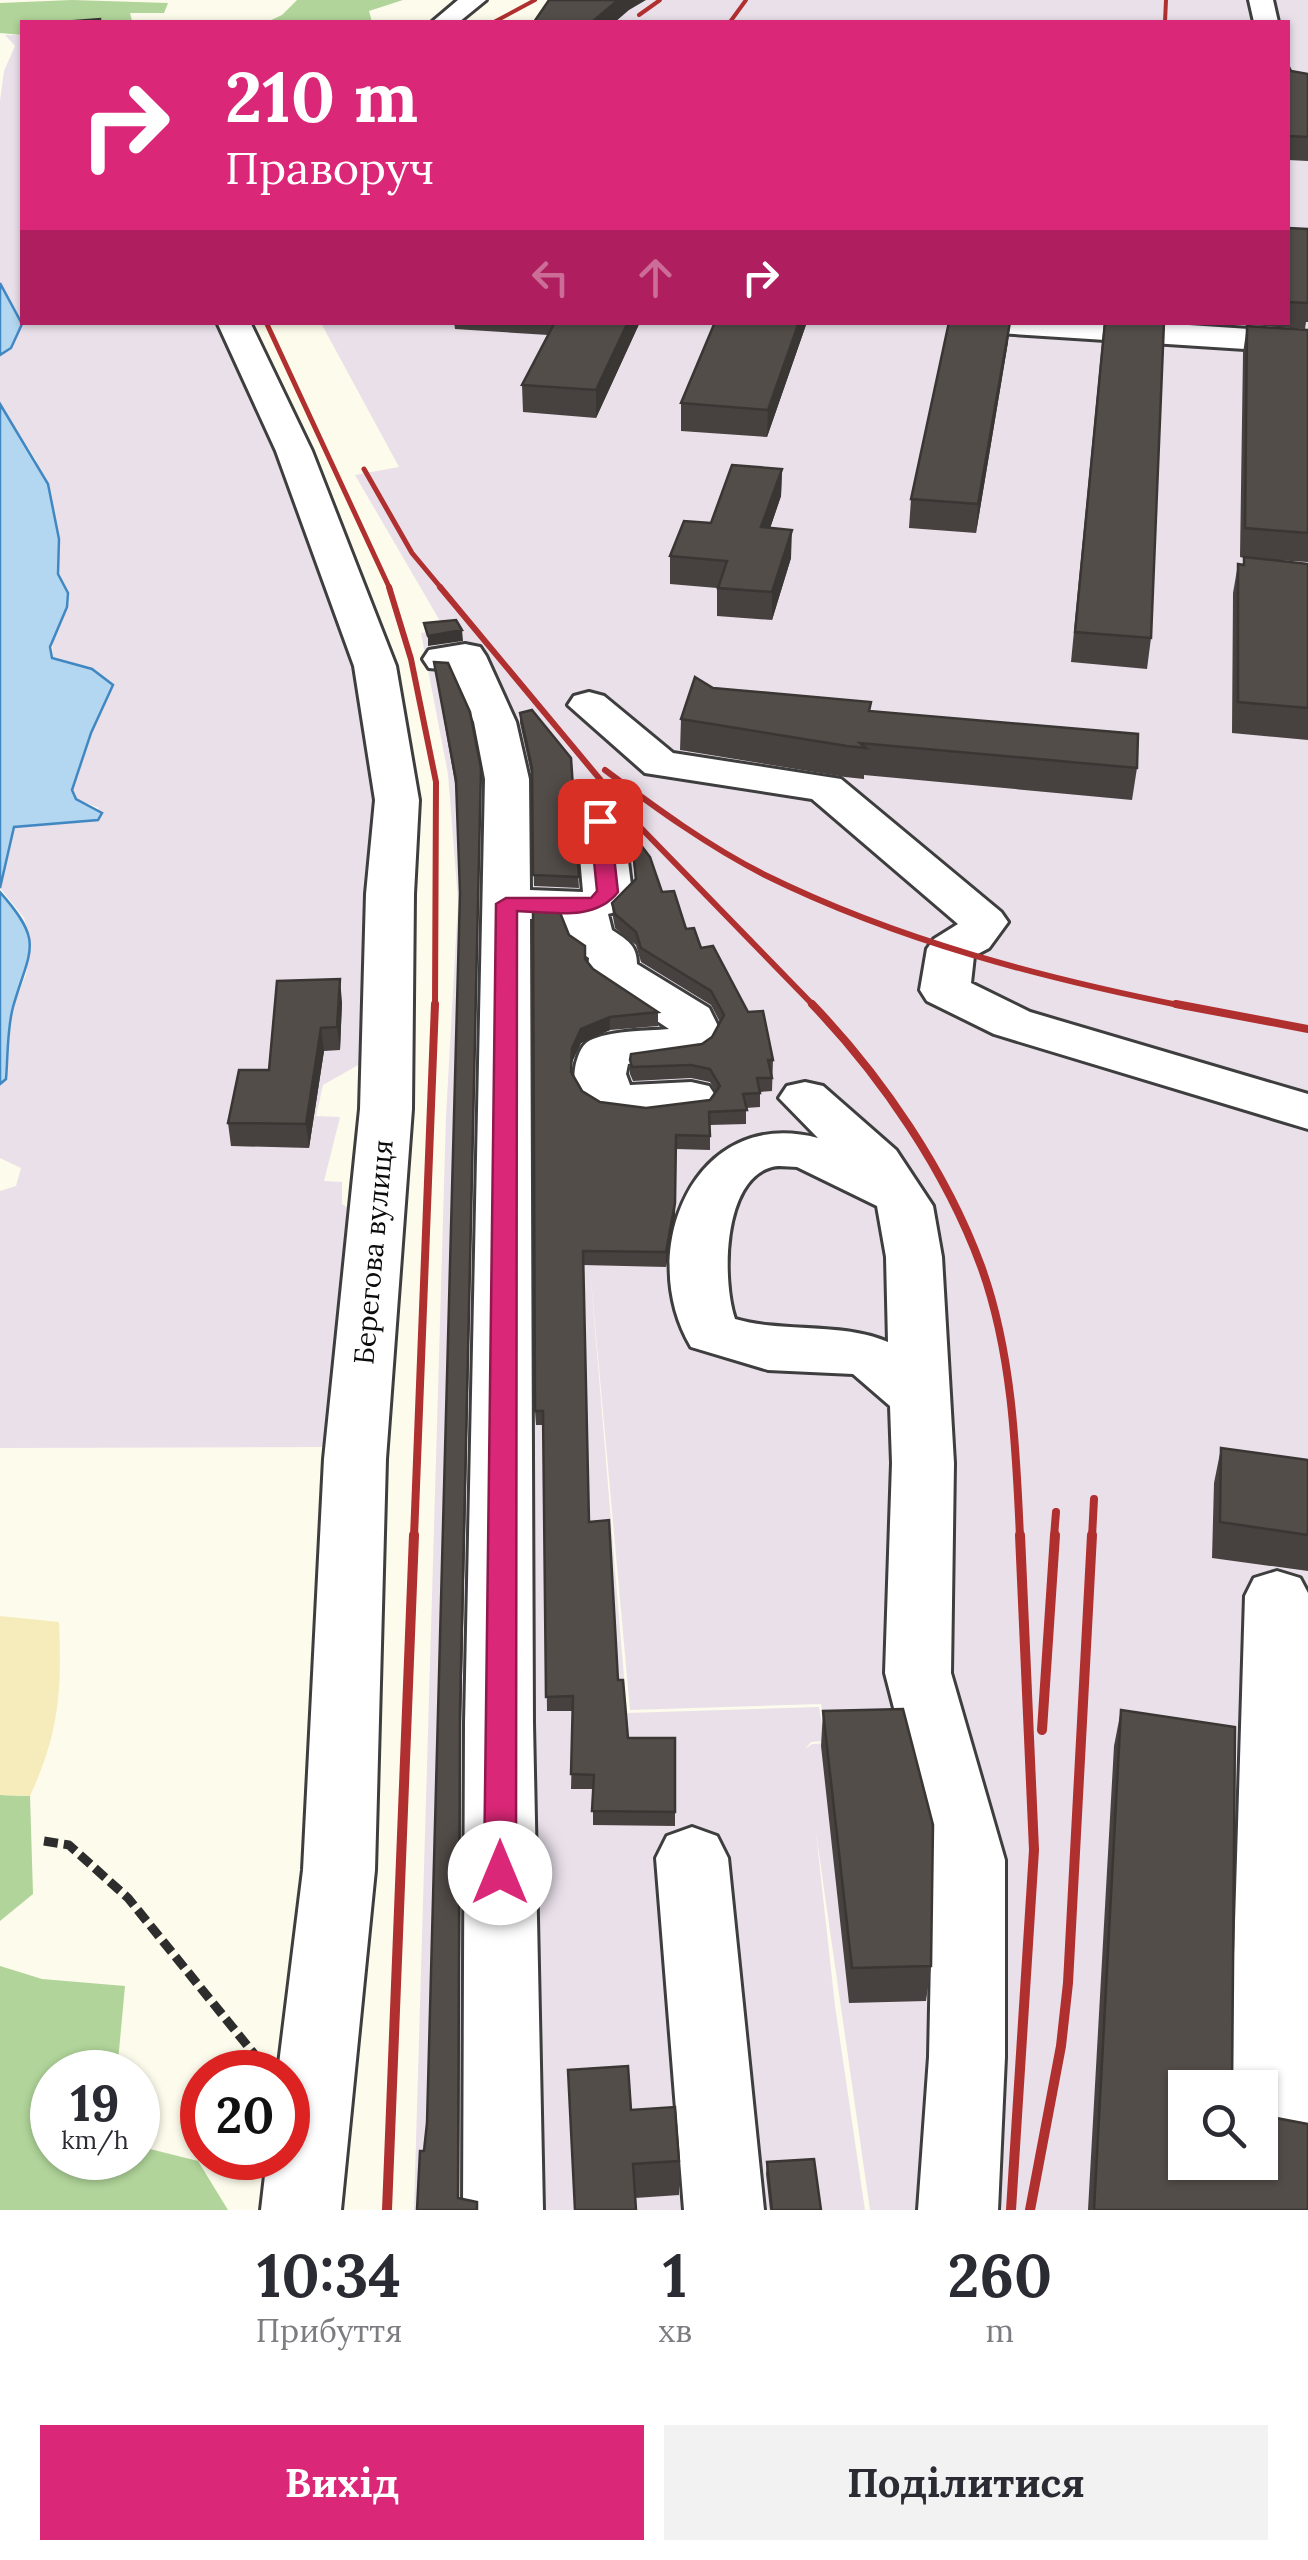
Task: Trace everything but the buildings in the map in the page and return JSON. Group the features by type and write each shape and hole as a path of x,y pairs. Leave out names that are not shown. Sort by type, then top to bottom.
{"street":[{"path":"447,20 474,0"},
{"name":"Берегова вулиця","path":"234,325 294,451 375,666 397,800 390,894 386,1109 356,1459 339,1870 301,2210"},
{"path":"1029,325 1308,343"},
{"path":"444,659 465,656 495,722 507,780 499,1703 502,2210"},
{"path":"589,705 660,764 824,788 984,922 972,938 951,950 944,990 1012,1023 1308,1112"},
{"path":"506,904 582,906 598,902 608,892 600,821"},
{"path":"582,906 590,937 613,952 613,970 685,1012 695,1030 682,1043 604,1054 601,1083 605,1092 620,1102 632,1103 691,1098"},
{"path":"805,1098 878,1162 905,1206 914,1257 921,1400 918,1673 969,1860 967,2057 958,2210"},
{"path":"905,1206 860,1175 824,1158 784,1148 755,1152 730,1167 708,1209 697,1258 698,1304 712,1333 768,1349 864,1354 884,1365 921,1400"},
{"path":"1277,1596 1269,2085 1308,2093"},
{"path":"692,1858 724,2210"}],"path":[{"path":"44,1841 69,1845 128,1898 252,2050"}],"shaded area":[{"path":"609,0 1308,0 1308,2210 870,2210 816,1833 835,2006 865,2210 414,2210 446,1117 458,901 448,774 421,633 456,629 440,621 355,475 399,467 322,325 1290,325 1290,20 565,20","holes":["590,1269 630,1710 821,1704 829,1743 812,1744 805,1749 811,1742 825,1741 819,1707 627,1713"]},
{"path":"5,35 20,35 20,325 233,325 331,553 347,654 358,657 381,788 367,1060 323,1085 316,1116 340,1117 324,1181 342,1182 342,1204 353,1211 334,1447 0,1448 0,1191 16,1186 21,1168 0,1158 0,1084 6,1078 12,1010 26,974 30,937 24,918 0,888 14,827 86,822 99,808 76,799 72,790 91,733 113,685 92,669 52,658 53,637 67,607 58,574 59,539 36,460 0,404 0,355 11,348 0,283 0,101 4,71 15,46"}],"green space":[{"path":"297,0 403,0 369,11 371,20 271,20"},
{"path":"0,3 168,3 164,13 130,13 132,20 20,20 20,35 0,33"},
{"path":"0,1795 30,1796 33,1894 0,1921"},
{"path":"0,1966 42,1979 125,1986 119,2050 30,2050 30,2180 160,2180 160,2152 180,2156 180,2180 210,2180 228,2210 0,2210"}],"sand":[{"path":"0,1616 59,1622 60,1670 53,1731 30,1796 0,1795"}],"water":[{"path":"0,283 22,325 11,348 0,355"},
{"path":"0,404 48,484 59,539 58,574 68,593 67,607 50,647 52,658 92,669 113,685 91,733 72,790 76,799 102,813 98,820 14,827 0,888"},
{"path":"0,892 23,923 30,946 11,1015 6,1079 0,1084"}],"railway":[{"path":"498,20 535,0"},
{"path":"639,15 660,0"},
{"path":"731,20 746,0"},
{"path":"1165,20 1166,0"},
{"path":"267,325 390,589"},
{"path":"364,469 412,553 442,589"},
{"path":"389,587 411,659 436,782 435,1007"},
{"path":"440,587 638,825 815,1007"},
{"path":"605,770 744,864 867,919 1026,970 1188,1007"},
{"path":"414,1537 435,1004"},
{"path":"812,1004 863,1062 910,1127 967,1230 991,1298 1006,1366 1020,1537"},
{"path":"1176,1004 1308,1029"},
{"path":"1092,1537 1094,1499"},
{"path":"1054,1537 1056,1512"},
{"path":"387,2210 414,1535"},
{"path":"1011,2210 1034,1850 1020,1535"},
{"path":"1042,1730 1055,1535"},
{"path":"1030,2210 1061,2046 1068,1983 1092,1535"}],"route":[{"path":"500,1873 506,904 582,906 598,902 608,892 600,821"}]}
